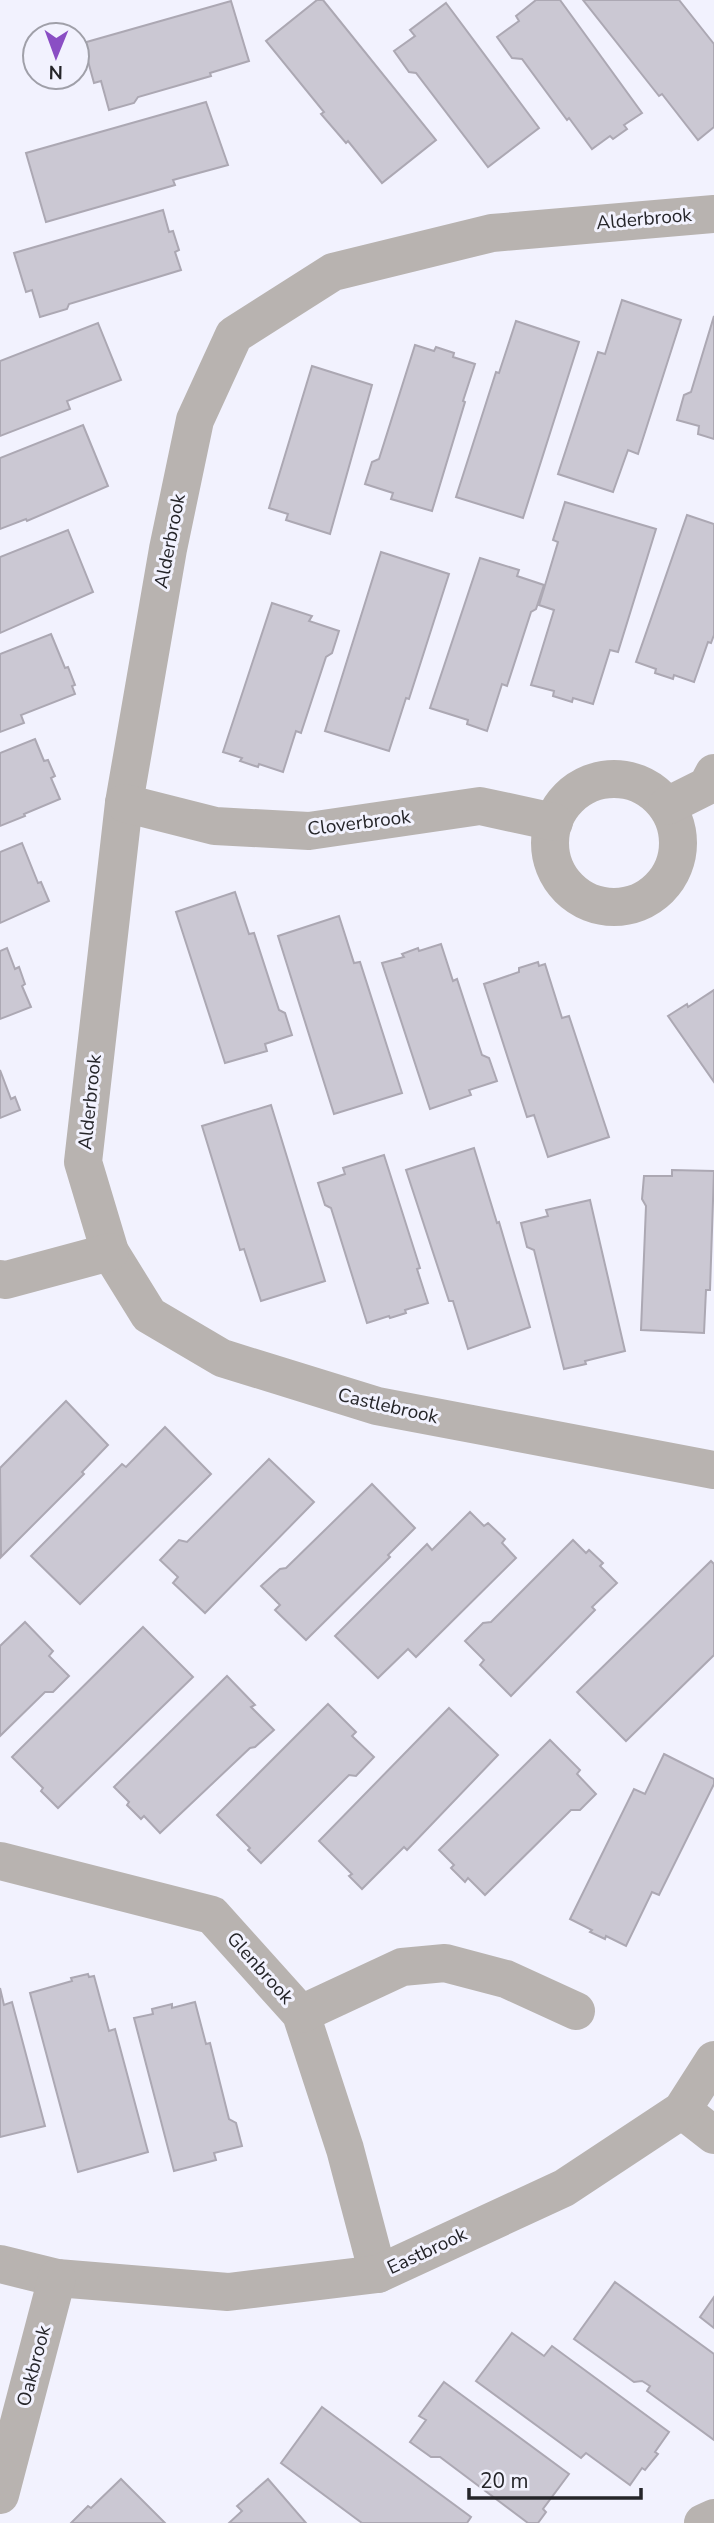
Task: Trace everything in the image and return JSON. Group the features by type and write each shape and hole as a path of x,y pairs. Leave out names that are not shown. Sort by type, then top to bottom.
{"street":[{"name":"Alderbrook","path":"110,1252 83,1162 124,803 168,549 195,420 234,335 333,272 492,233 714,214"},
{"path":"667,806 707,786 714,773"},
{"path":"615,779 635,782 653,791 667,806 676,824 679,844 675,864 666,881 652,895 633,904 613,906 594,903 576,894 562,880 553,862 550,842 554,822 563,804 577,790 596,782 615,779"},
{"name":"Cloverbrook","path":"124,803 215,826 309,831 480,806 554,822"},
{"path":"0,1279 6,1280 110,1252"},
{"name":"Castlebrook","path":"110,1252 149,1315 222,1358 377,1406 714,1470"},
{"name":"Glenbrook","path":"0,1861 212,1915 301,2014 345,2149 378,2274"},
{"path":"301,2014 402,1967 445,1963 506,1979 576,2011"},
{"name":"Eastbrook","path":"0,2264 57,2278 228,2292 378,2274 564,2188 682,2110 714,2060"},
{"path":"682,2110 714,2135"},
{"name":"Oakbrook","path":"0,2495 57,2278"},
{"path":"704,2523 714,2518"}],"building":[{"path":"317,0 323,0 436,140 382,183 348,141 346,143 321,114 324,112 266,41"},
{"path":"536,0 560,0 642,113 624,125 627,129 613,139 610,136 592,149 522,59 512,58 497,37 519,21 516,16"},
{"path":"583,0 679,0 714,44 714,127 698,140 662,94 659,96"},
{"path":"231,1 249,61 210,73 211,76 138,97 134,103 109,110 101,81 94,83 91,72 91,41"},
{"path":"446,3 539,128 488,167 416,73 409,72 394,51 415,36 410,30"},
{"path":"206,102 228,165 173,180 175,185 46,222 26,153"},
{"path":"163,210 169,232 173,231 179,250 175,252 181,270 69,304 67,309 40,317 32,290 26,292 14,253"},
{"path":"622,300 681,320 638,454 628,450 613,492 558,474 598,352 605,354"},
{"path":"714,316 714,439 698,434 699,426 677,420 684,395 691,392"},
{"path":"516,321 579,342 523,518 456,497 496,372 499,373"},
{"path":"98,323 121,380 67,401 70,409 0,436 0,361"},
{"path":"415,345 434,351 436,347 454,353 453,357 475,364 432,511 391,499 393,493 365,484 372,462 379,459"},
{"path":"312,366 372,385 330,534 286,520 288,514 269,508"},
{"path":"83,425 108,486 27,521 26,519 0,529 0,458"},
{"path":"565,502 656,529 618,652 610,650 593,704 573,698 572,702 553,696 554,691 531,685 554,610 539,605 558,542 553,540"},
{"path":"687,515 714,524 714,635 711,643 708,642 694,682 674,675 673,679 655,673 656,669 636,662"},
{"path":"68,530 93,592 0,633 0,557"},
{"path":"381,552 449,574 409,699 406,698 389,751 325,731"},
{"path":"480,558 519,570 517,576 544,585 536,609 531,612 507,686 502,684 487,731 467,724 468,720 430,708"},
{"path":"272,603 312,616 309,621 339,631 332,653 326,657 301,733 296,731 283,772 240,761 242,758 223,752"},
{"path":"51,634 65,668 68,667 75,685 72,686 75,694 21,715 24,723 0,732 0,654"},
{"path":"35,739 44,761 48,760 55,776 51,778 60,799 0,826 0,753"},
{"path":"22,843 38,883 41,882 49,901 0,923 0,852"},
{"path":"235,892 249,934 254,933 279,1010 285,1013 292,1035 265,1044 267,1051 225,1063 176,912"},
{"path":"339,916 354,963 360,962 402,1093 334,1114 278,936"},
{"path":"441,944 453,981 457,979 482,1055 489,1058 497,1081 469,1090 471,1095 430,1109 382,963 404,957 402,954 418,948 419,951"},
{"path":"7,948 15,969 19,967 25,984 22,986 31,1007 0,1019 0,951"},
{"path":"538,962 539,966 545,964 562,1018 569,1016 609,1137 548,1157 534,1115 527,1117 484,984"},
{"path":"714,990 714,1082 668,1016"},
{"path":"0,1070 11,1099 15,1097 20,1110 0,1118"},
{"path":"271,1105 325,1281 261,1301 244,1249 240,1250 202,1126"},
{"path":"474,1148 530,1327 468,1349 453,1301 449,1301 406,1170"},
{"path":"384,1155 420,1268 417,1269 428,1303 405,1310 406,1313 367,1323 331,1208 325,1205 318,1183 345,1174 343,1168"},
{"path":"672,1170 714,1171 710,1290 706,1290 704,1333 641,1330 646,1206 642,1199 644,1176 672,1176"},
{"path":"590,1200 625,1351 564,1369 534,1250 527,1247 521,1223 548,1216 546,1210"},
{"path":"66,1401 108,1445 82,1472 84,1474 1,1557 0,1468"},
{"path":"165,1427 211,1474 80,1604 31,1556 122,1464 126,1467"},
{"path":"269,1459 314,1502 205,1613 173,1583 178,1577 160,1560 179,1540 187,1542"},
{"path":"372,1484 415,1528 388,1555 390,1557 306,1640 275,1610 280,1605 261,1586 280,1569 286,1568"},
{"path":"470,1512 484,1526 488,1523 505,1539 502,1543 516,1558 416,1657 408,1649 378,1678 335,1636 427,1544 432,1550"},
{"path":"573,1540 586,1553 589,1550 603,1563 600,1566 617,1583 592,1607 595,1610 511,1696 480,1665 484,1660 465,1641 483,1623 491,1622"},
{"path":"711,1561 714,1564 714,1655 626,1741 577,1692"},
{"path":"25,1622 53,1651 49,1656 69,1676 53,1692 45,1692 0,1736 0,1646"},
{"path":"143,1627 193,1677 58,1808 41,1791 43,1788 12,1757"},
{"path":"227,1676 255,1705 251,1707 274,1730 255,1747 250,1748 160,1833 144,1816 141,1819 127,1805 129,1802 114,1787"},
{"path":"328,1704 356,1732 352,1736 374,1757 356,1776 349,1775 261,1863 217,1815"},
{"path":"449,1708 498,1755 407,1850 404,1847 362,1889 349,1876 352,1874 319,1841"},
{"path":"550,1740 580,1770 577,1774 596,1794 580,1810 571,1810 485,1895 468,1878 465,1882 451,1868 454,1865 439,1850"},
{"path":"664,1754 714,1779 714,1784 659,1895 652,1892 626,1946 590,1932 592,1930 570,1919 634,1789 645,1794"},
{"path":"88,1974 89,1977 94,1976 109,2031 115,2029 148,2152 78,2172 30,1993"},
{"path":"0,1988 4,2005 12,2002 45,2126 0,2137"},
{"path":"195,2002 206,2044 210,2043 229,2119 236,2123 242,2146 214,2153 216,2160 174,2171 134,2018 153,2014 152,2009 172,2004 172,2008"},
{"path":"615,2282 714,2354 714,2440 647,2391 650,2386 642,2381 634,2382 574,2339"},
{"path":"714,2297 714,2328 700,2317"},
{"path":"512,2333 544,2356 552,2346 669,2432 655,2452 658,2454 645,2470 642,2468 630,2485 586,2453 581,2458 476,2381"},
{"path":"444,2382 569,2474 543,2509 546,2512 538,2523 528,2523 440,2457 431,2457 410,2442 426,2420 419,2416"},
{"path":"322,2407 471,2517 467,2523 362,2523 281,2463"},
{"path":"121,2479 165,2523 71,2523 88,2506 91,2508"},
{"path":"268,2479 306,2523 229,2523 242,2511 237,2506"}]}
